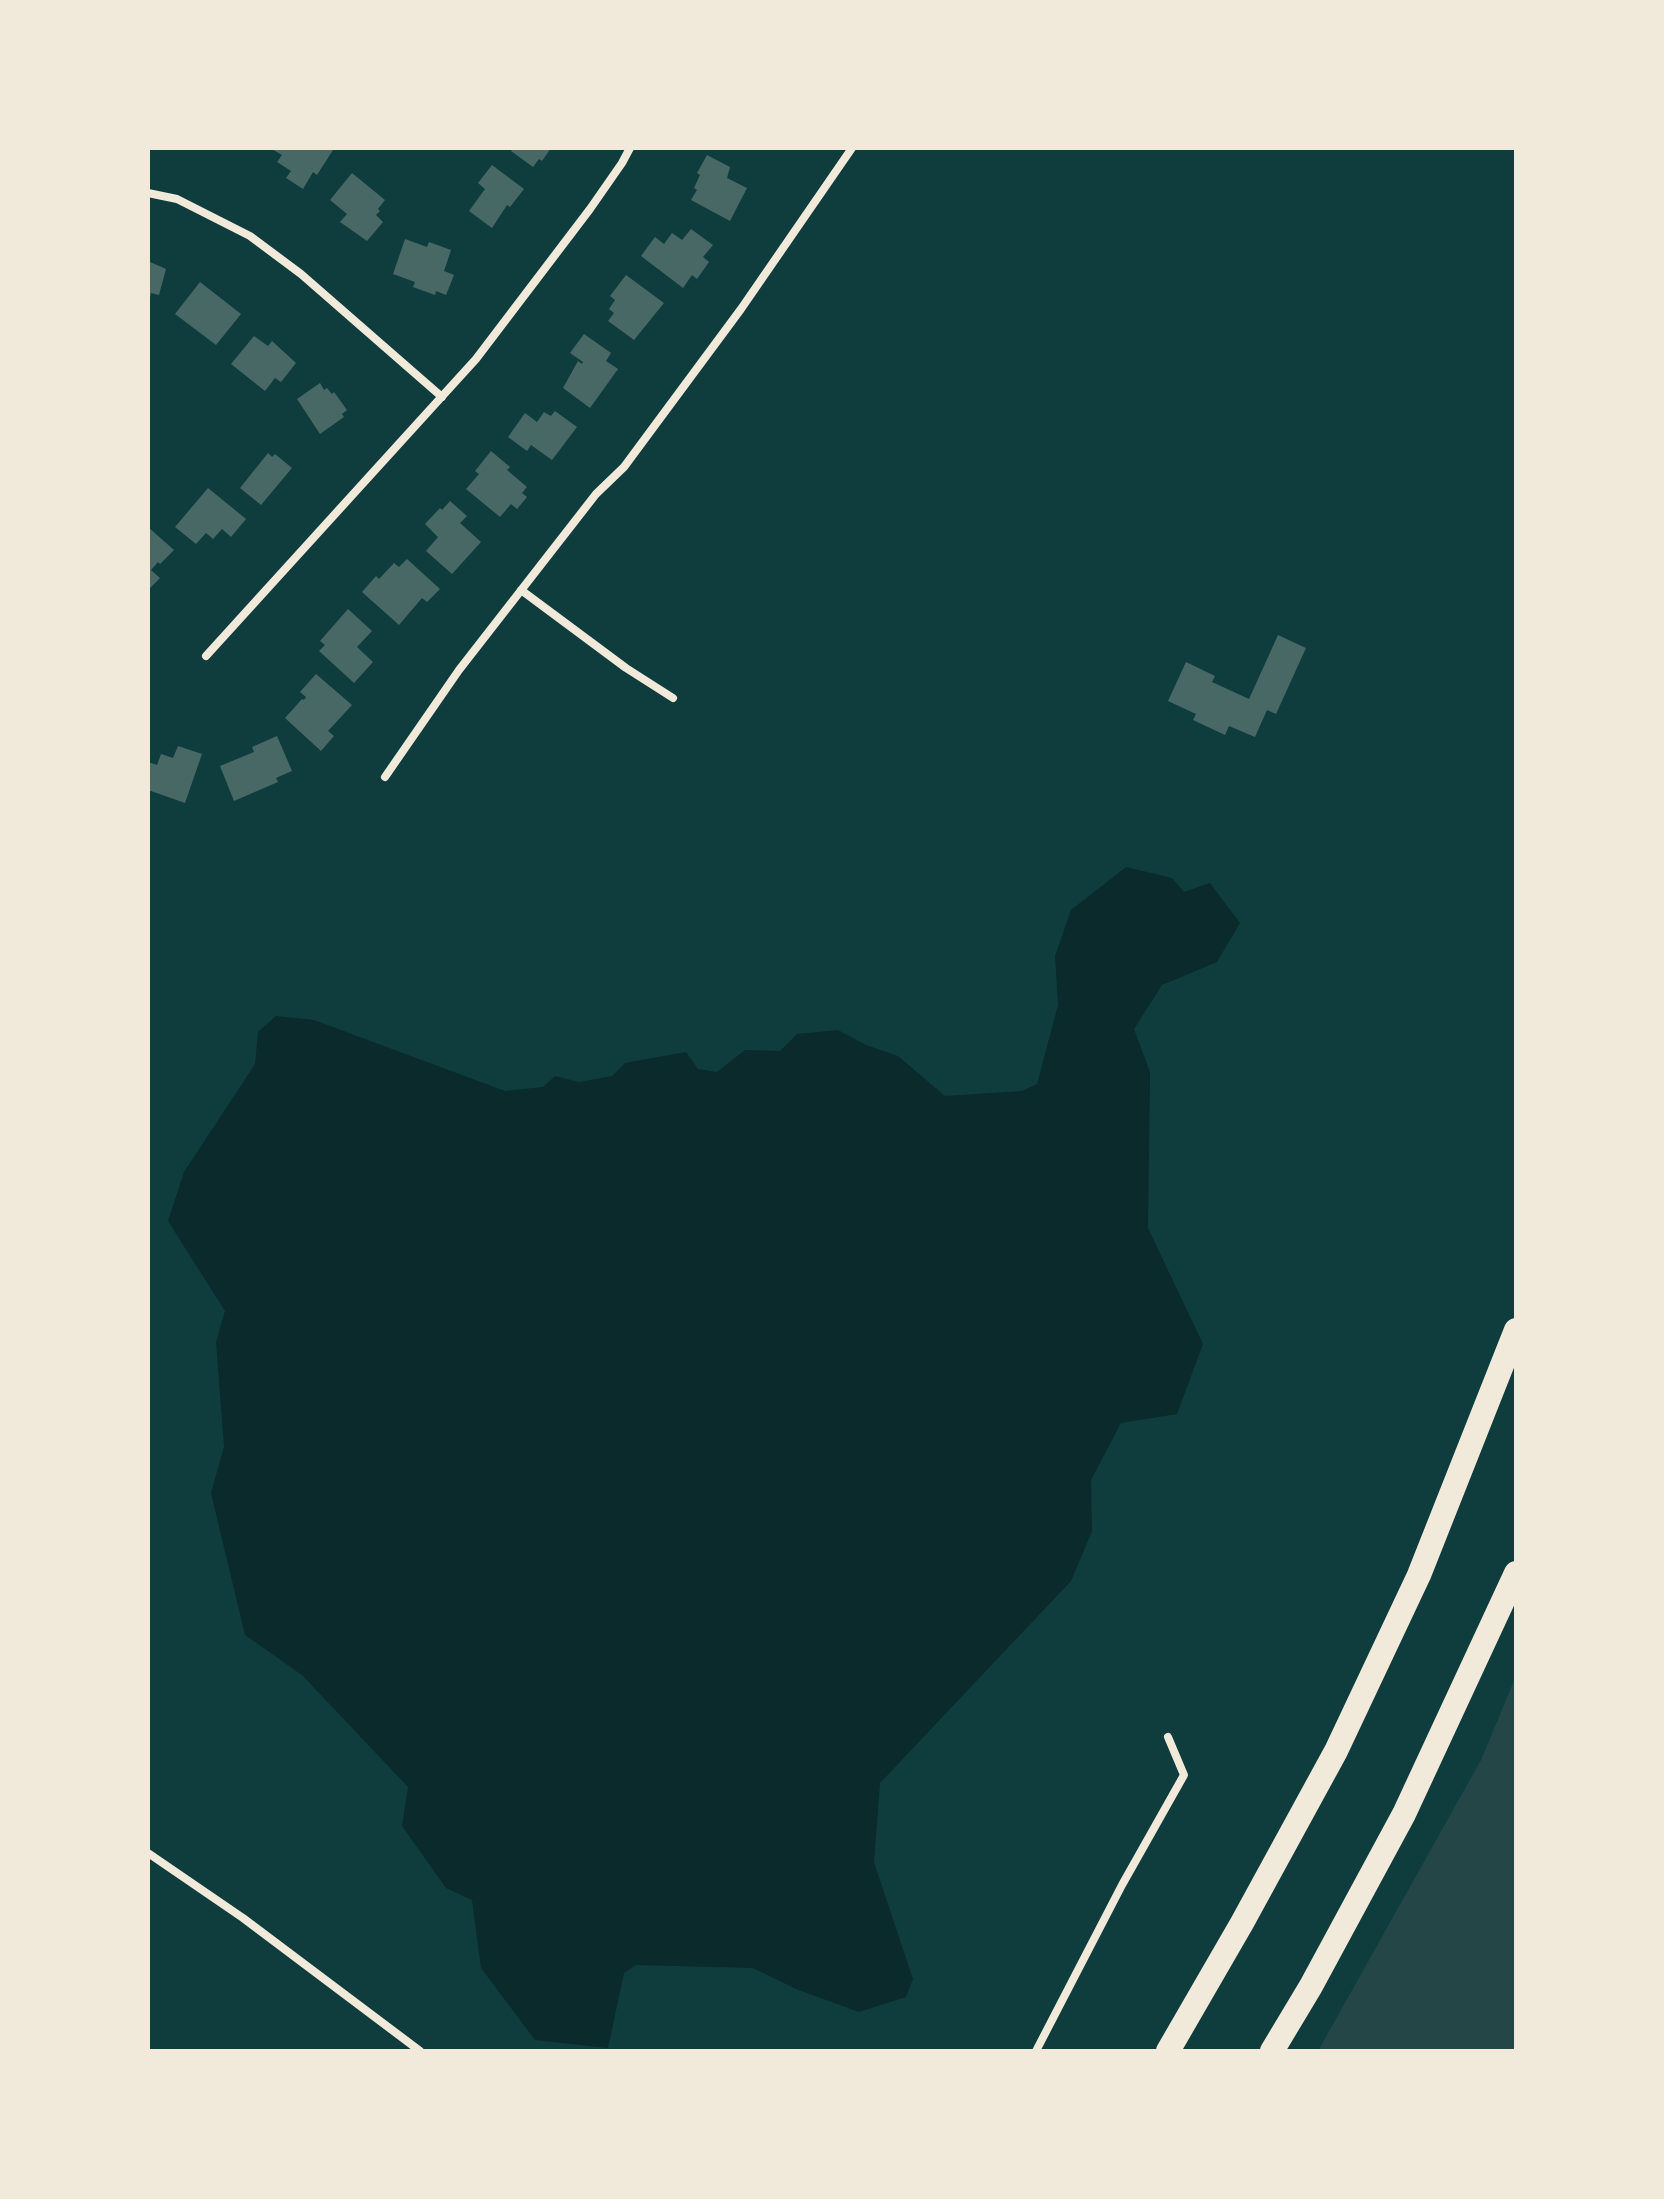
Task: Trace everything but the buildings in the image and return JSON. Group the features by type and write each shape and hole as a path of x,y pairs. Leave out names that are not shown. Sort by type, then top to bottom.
{"highway":[{"path":"1168,2051 1336,1751 1419,1575 1516,1330"},
{"path":"1272,2051 1311,1986 1404,1814 1516,1573"}],"street":[{"path":"206,656 476,359 590,209 630,148"},
{"path":"385,777 459,670 596,494 624,467 741,309 852,148"},
{"path":"148,193 177,199 250,236 301,274 442,397"},
{"path":"521,590 626,668 673,698"},
{"path":"1036,2051 1122,1885 1184,1775 1168,1737"},
{"path":"148,1853 243,1918 420,2051"}],"shaded area":[{"path":"1126,867 1172,878 1184,892 1210,883 1240,923 1217,962 1162,985 1134,1029 1150,1072 1148,1228 1203,1344 1177,1414 1121,1423 1091,1480 1092,1531 1071,1581 880,1783 874,1862 913,1979 906,1997 859,2012 796,1989 753,1968 636,1965 624,1973 608,2048 535,2040 481,1968 472,1900 446,1888 402,1826 408,1787 302,1675 245,1635 211,1493 224,1447 216,1342 225,1311 168,1221 184,1172 255,1064 258,1032 276,1016 314,1020 505,1091 543,1087 555,1076 579,1082 612,1076 625,1063 686,1052 698,1069 717,1072 745,1050 780,1051 797,1034 838,1030 866,1045 898,1056 945,1096 1022,1091 1037,1084 1058,1005 1055,956 1071,910"},
{"path":"1516,1676 1516,2051 1318,2051 1481,1760"}]}
